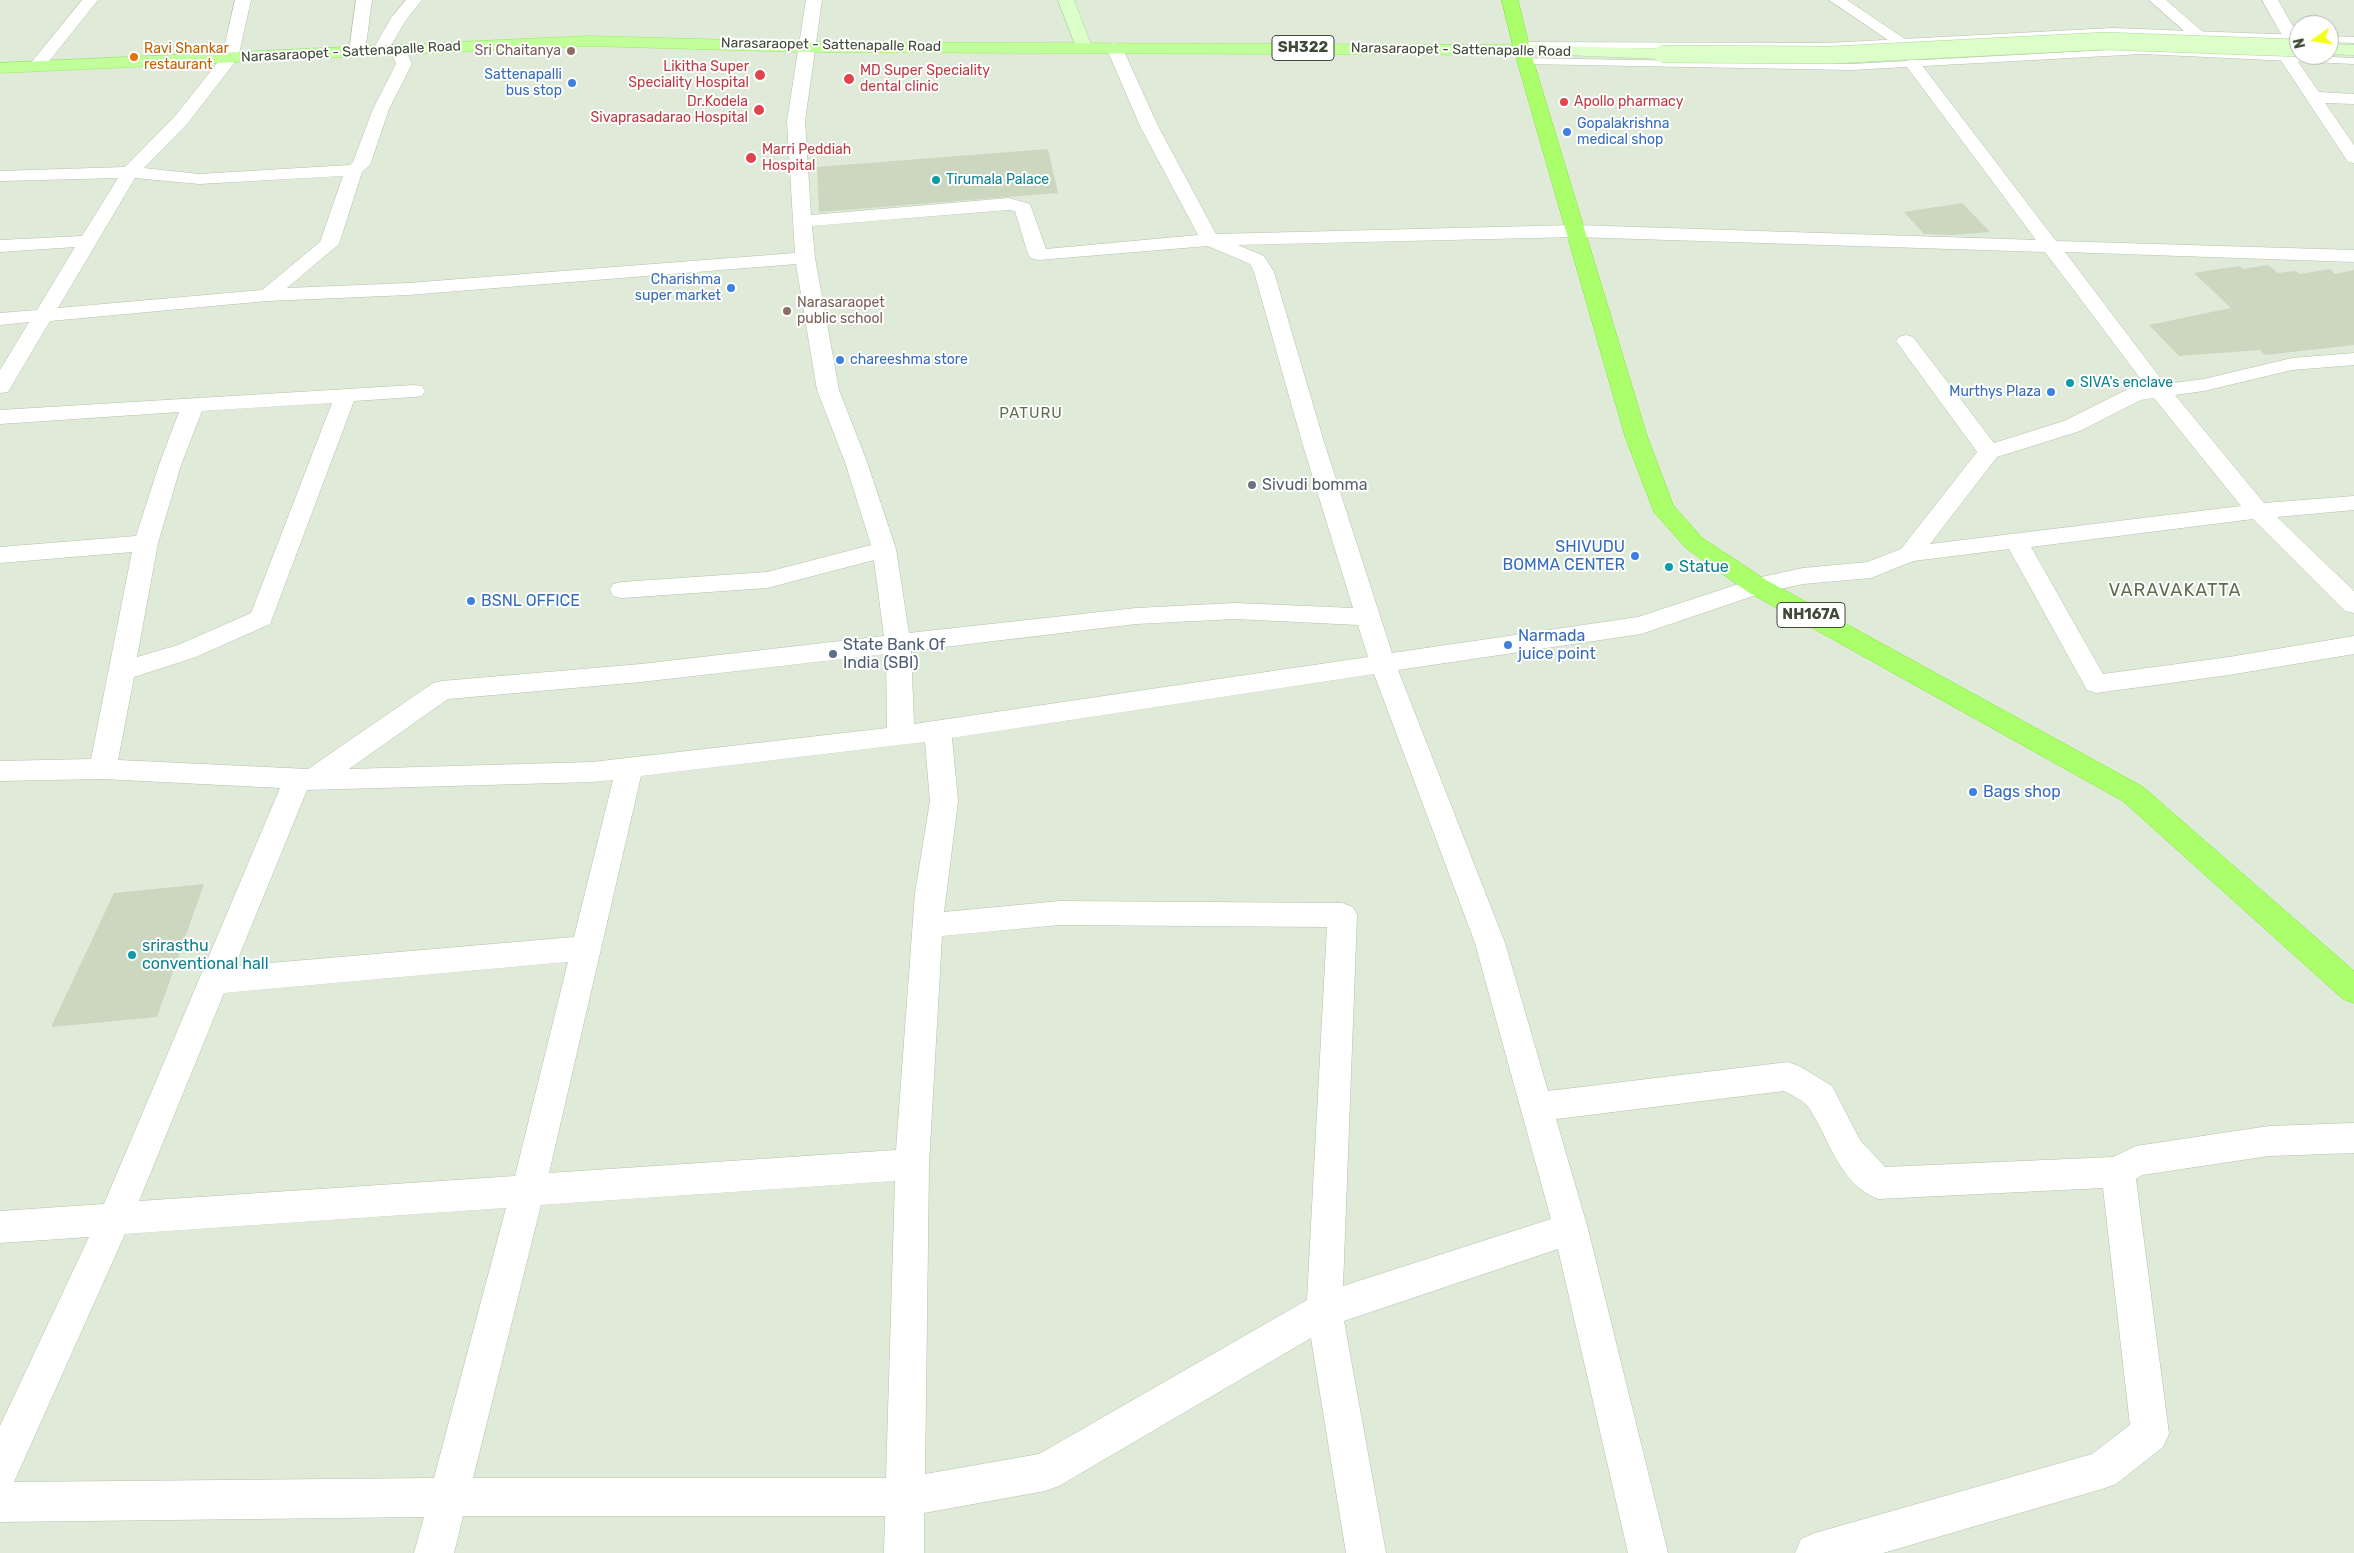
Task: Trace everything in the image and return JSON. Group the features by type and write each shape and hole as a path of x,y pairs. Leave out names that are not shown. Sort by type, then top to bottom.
{"highway":[{"name":"NH167A","path":"1510,0 1522,52 1636,436 1662,507 1694,543 1757,586 2133,794 2354,990"}],"main road":[{"path":"1066,0 1084,46"},
{"name":"Narasaraopet - Sattenapalle Road","path":"0,68 589,41 805,47 1084,46 1831,55 2105,41 2289,45"},
{"path":"2339,49 2354,50"}],"street":[{"path":"36,67 90,0"},
{"path":"0,387 130,172 182,119 230,58 243,0"},
{"path":"357,52 364,0"},
{"path":"380,51 399,18 414,0"},
{"path":"814,0 805,47 796,121 805,258 828,390 856,462 884,549 898,642 901,736"},
{"path":"1837,0 1903,43"},
{"path":"2157,0 2196,33"},
{"path":"2270,0 2289,36"},
{"path":"1114,47 1149,126 1210,240 1257,260 1264,272 1313,442 1383,664 1490,943 1571,1229 1648,1553"},
{"path":"267,295 329,244 354,170 361,164 381,109 404,64 399,50"},
{"path":"1912,63 2160,391 2258,511 2354,605"},
{"path":"2301,65 2312,97 2354,158"},
{"path":"2312,97 2354,99"},
{"path":"0,176 130,172 199,179 354,170"},
{"path":"803,221 1009,204 1023,208 1038,254 1047,255 1210,240 1575,231 2354,256"},
{"path":"0,246 89,241"},
{"path":"0,319 267,295 408,289 805,258"},
{"path":"1906,341 1988,452"},
{"path":"1909,554 1961,490 1988,452 2072,426 2136,394 2204,385 2292,364 2354,359"},
{"path":"0,417 414,391"},
{"path":"122,671 188,651 262,618 345,396"},
{"path":"103,769 146,543 170,465 193,405"},
{"path":"0,771 103,769 305,780 592,772 938,731 1641,625 1757,586 1803,576 1871,570 1909,554 2258,511 2354,504"},
{"path":"2017,542 2096,684 2229,666 2354,645"},
{"path":"0,555 146,543"},
{"path":"622,590 767,580 884,549"},
{"path":"1,1463 115,1218 213,981 305,780 442,690 641,673 898,642 1156,615 1235,611 1368,617"},
{"path":"904,1553 912,1164 930,894 944,802 938,731"},
{"path":"434,1553 528,1190 630,767"},
{"path":"928,925 1060,913 1342,915 1324,1310 1366,1553"},
{"path":"213,981 586,948"},
{"path":"1536,1107 1788,1076 1820,1096 1848,1151 1878,1184 2118,1172 2136,1161 2269,1141 2354,1138"},
{"path":"0,1227 912,1164"},
{"path":"1815,1553 2102,1470 2150,1434 2118,1172"},
{"path":"0,1502 449,1497 906,1497 1045,1472 1324,1310 1571,1229"}],"lane":[{"path":"1522,52 1827,46 2112,30 2196,33 2289,44"},
{"path":"2339,39 2354,40"},
{"path":"1522,52 1832,67 2289,45"},
{"path":"2339,57 2354,61"}],"shaded area":[{"path":"0,0 2354,0 2354,1553 0,1553"}],"building":[{"name":"Tirumala Palace","path":"1048,149 1058,193 819,212 817,167"},
{"path":"1962,203 1990,232 1952,235 1924,234 1904,212"},
{"path":"2268,265 2278,273 2295,271 2300,274 2330,269 2335,274 2354,270 2354,345 2265,355 2260,350 2179,356 2149,325 2231,308 2194,273 2239,266 2243,269"},
{"name":"srirasthu conventional hall","path":"204,884 157,1017 51,1027 114,893"}],"place":[{"name":"Sri Chaitanya","path":"571,51"},
{"name":"Ravi Shankar restaurant","path":"134,57"},
{"name":"Likitha Super Speciality Hospital","path":"760,75"},
{"name":"MD Super Speciality dental clinic","path":"849,79"},
{"name":"Sattenapalli bus stop","path":"572,83"},
{"name":"Apollo pharmacy","path":"1564,102"},
{"name":"Dr.Kodela Sivaprasadarao Hospital","path":"759,110"},
{"name":"Gopalakrishna medical shop","path":"1567,132"},
{"name":"Marri Peddiah Hospital","path":"751,158"},
{"name":"Tirumala Palace","path":"936,180"},
{"name":"Charishma super market","path":"731,288"},
{"name":"Narasaraopet public school","path":"787,311"},
{"name":"chareeshma store","path":"840,360"},
{"name":"SIVA's enclave","path":"2070,383"},
{"name":"Murthys Plaza","path":"2051,392"},
{"name":"Sivudi bomma","path":"1252,485"},
{"name":"SHIVUDU BOMMA CENTER","path":"1635,556"},
{"name":"Statue","path":"1669,567"},
{"name":"BSNL OFFICE","path":"471,601"},
{"name":"Narmada juice point","path":"1508,645"},
{"name":"State Bank Of India (SBI)","path":"833,654"},
{"name":"Bags shop","path":"1973,792"},
{"name":"srirasthu conventional hall","path":"132,955"}],"district":[{"name":"PATURU","path":"1031,414"},
{"name":"VARAVAKATTA","path":"2175,591"}]}
